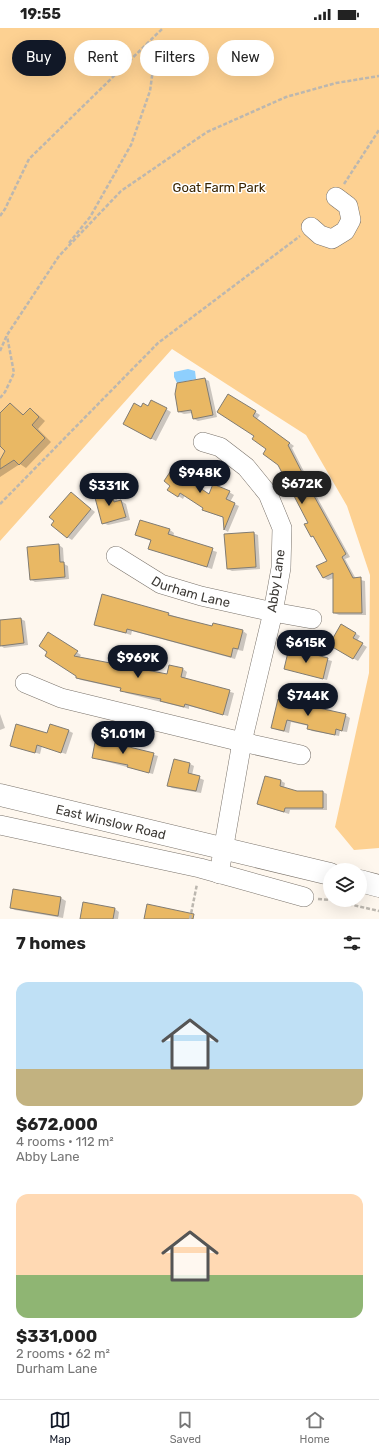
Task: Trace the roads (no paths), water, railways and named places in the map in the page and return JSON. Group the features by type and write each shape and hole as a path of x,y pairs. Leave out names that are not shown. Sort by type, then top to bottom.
{"main road":[{"name":"East Winslow Road","path":"0,795 323,872"},
{"path":"367,883 379,886"}],"street":[{"path":"311,227 320,235 332,238 345,231 351,220 348,206 336,197"},
{"name":"Abby Lane","path":"203,442 220,447 246,467 268,494 282,528 281,568 273,612 242,742 222,847"},
{"name":"Durham Lane","path":"116,556 161,584 273,612 312,619"},
{"path":"25,682 61,698 301,755"},
{"name":"East Winslow Road","path":"0,825 200,868 304,897"},
{"path":"219,874 222,847"}],"water":[{"path":"188,369 195,371 196,379 177,383 174,377 174,372"}],"park label":[{"name":"Goat Farm Park","path":"219,187"}]}
